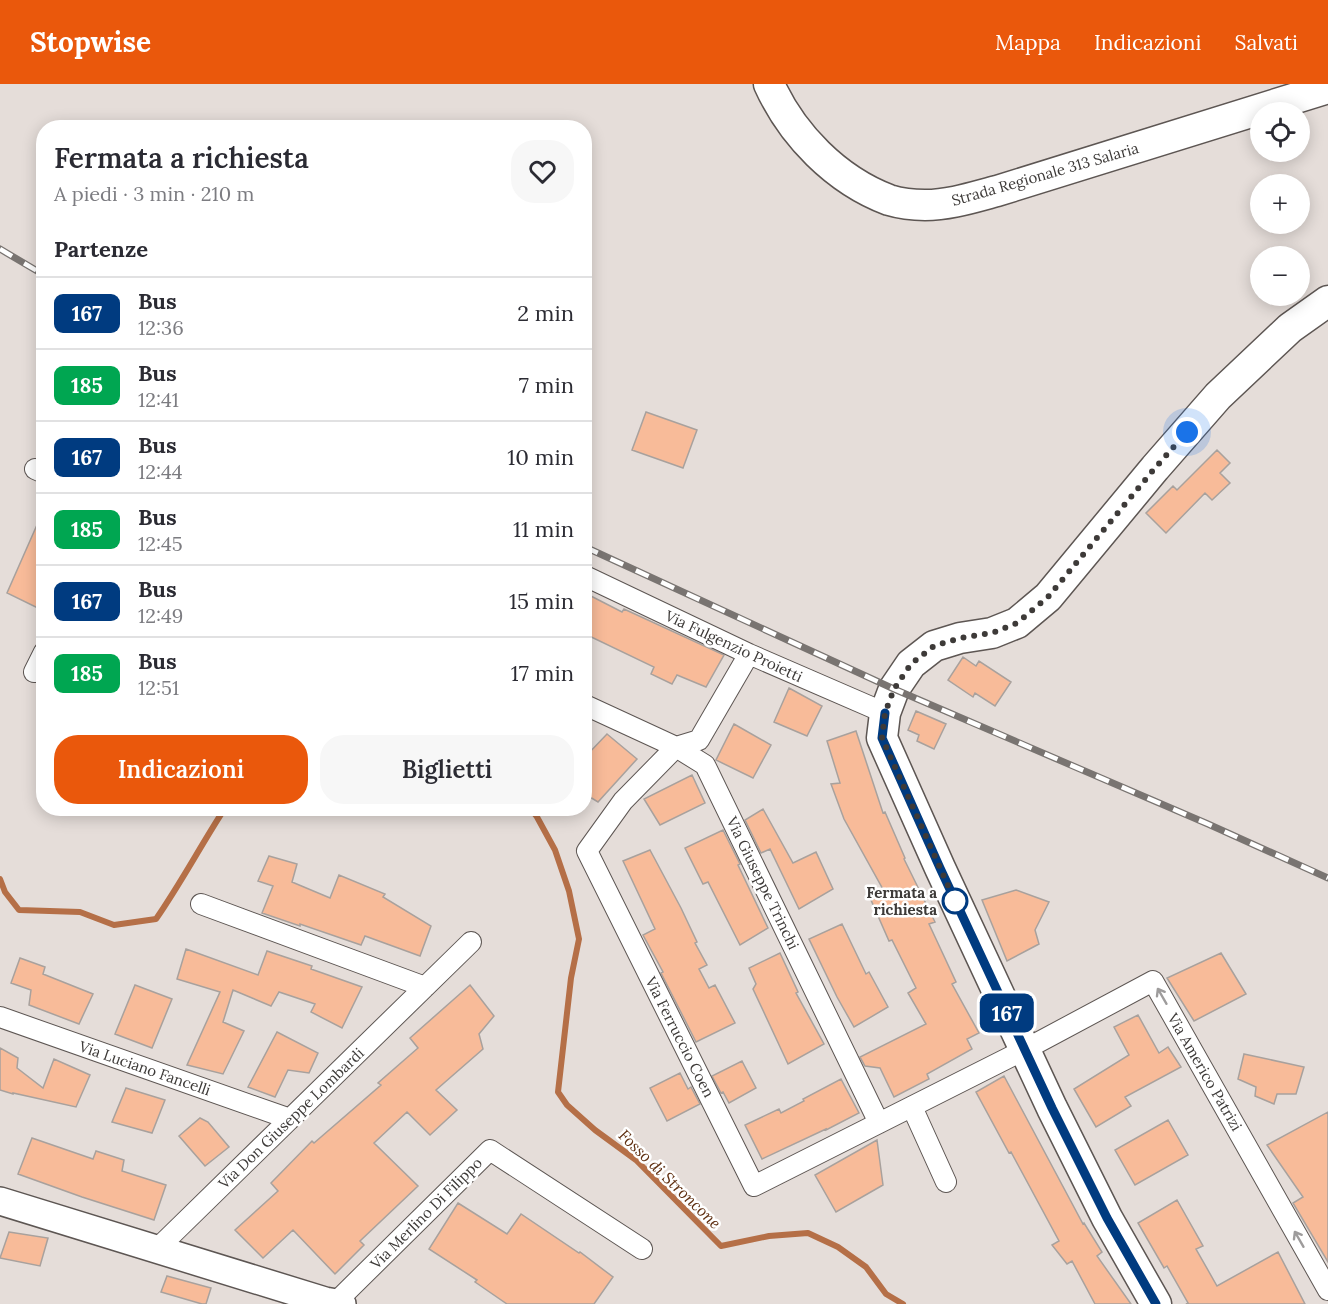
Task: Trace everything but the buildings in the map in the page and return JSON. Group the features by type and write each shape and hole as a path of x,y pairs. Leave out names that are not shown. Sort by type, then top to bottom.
{"main road":[{"name":"Strada Regionale 313 Salaria","path":"769,84 795,127 823,159 852,182 890,201 925,205 954,202 997,191 1328,88"},
{"path":"1156,1304 1107,1218 1052,1108 940,868 882,738 885,713 894,689 911,664 934,646 960,638 992,633 1017,623 1048,597 1218,396 1290,328 1328,301"},
{"name":"Via Merlino Di Filippo","path":"0,1201 331,1303"}],"street":[{"name":"Via Fulgenzio Proietti","path":"592,579 749,654 885,713"},
{"name":"Via Ferruccio Coen","path":"749,654 699,740 676,747 623,801 587,850 754,1186 1024,1050"},
{"path":"34,672 36,668"},
{"name":"Via Giuseppe Trinchi","path":"592,708 676,747 705,765 879,1123"},
{"path":"201,904 425,987"},
{"name":"Via Don Giuseppe Lombardi","path":"157,1249 471,942"},
{"name":"Via Americo Patrizi","path":"1024,1050 1153,981 1328,1290"},
{"name":"Via Luciano Fancelli","path":"0,1017 290,1119"},
{"path":"912,1107 946,1182"},
{"name":"Via Merlino Di Filippo","path":"331,1303 490,1150 642,1249"}],"waterway":[{"name":"Fosso di Stroncone","path":"0,879 5,892 19,910 80,912 114,925 156,919 220,816"},
{"name":"Fosso di Stroncone","path":"536,816 555,850 569,891 579,939 571,978 558,1092 567,1105 595,1130 636,1160 721,1246 769,1236 808,1233 838,1247 866,1267 886,1294 903,1304"}],"railway":[{"path":"0,249 36,270"},
{"path":"592,550 894,689 1328,878"}],"bus line":[{"name":"167","path":"885,713 882,738 940,868 1052,1108 1107,1218 1156,1304"}],"place":[{"name":"Fermata a richiesta","path":"955,901"}],"route":[{"path":"955,901 958,908 882,738 885,713 894,689 911,664 934,646 960,638 992,633 1017,623 1048,597 1187,432"}]}
